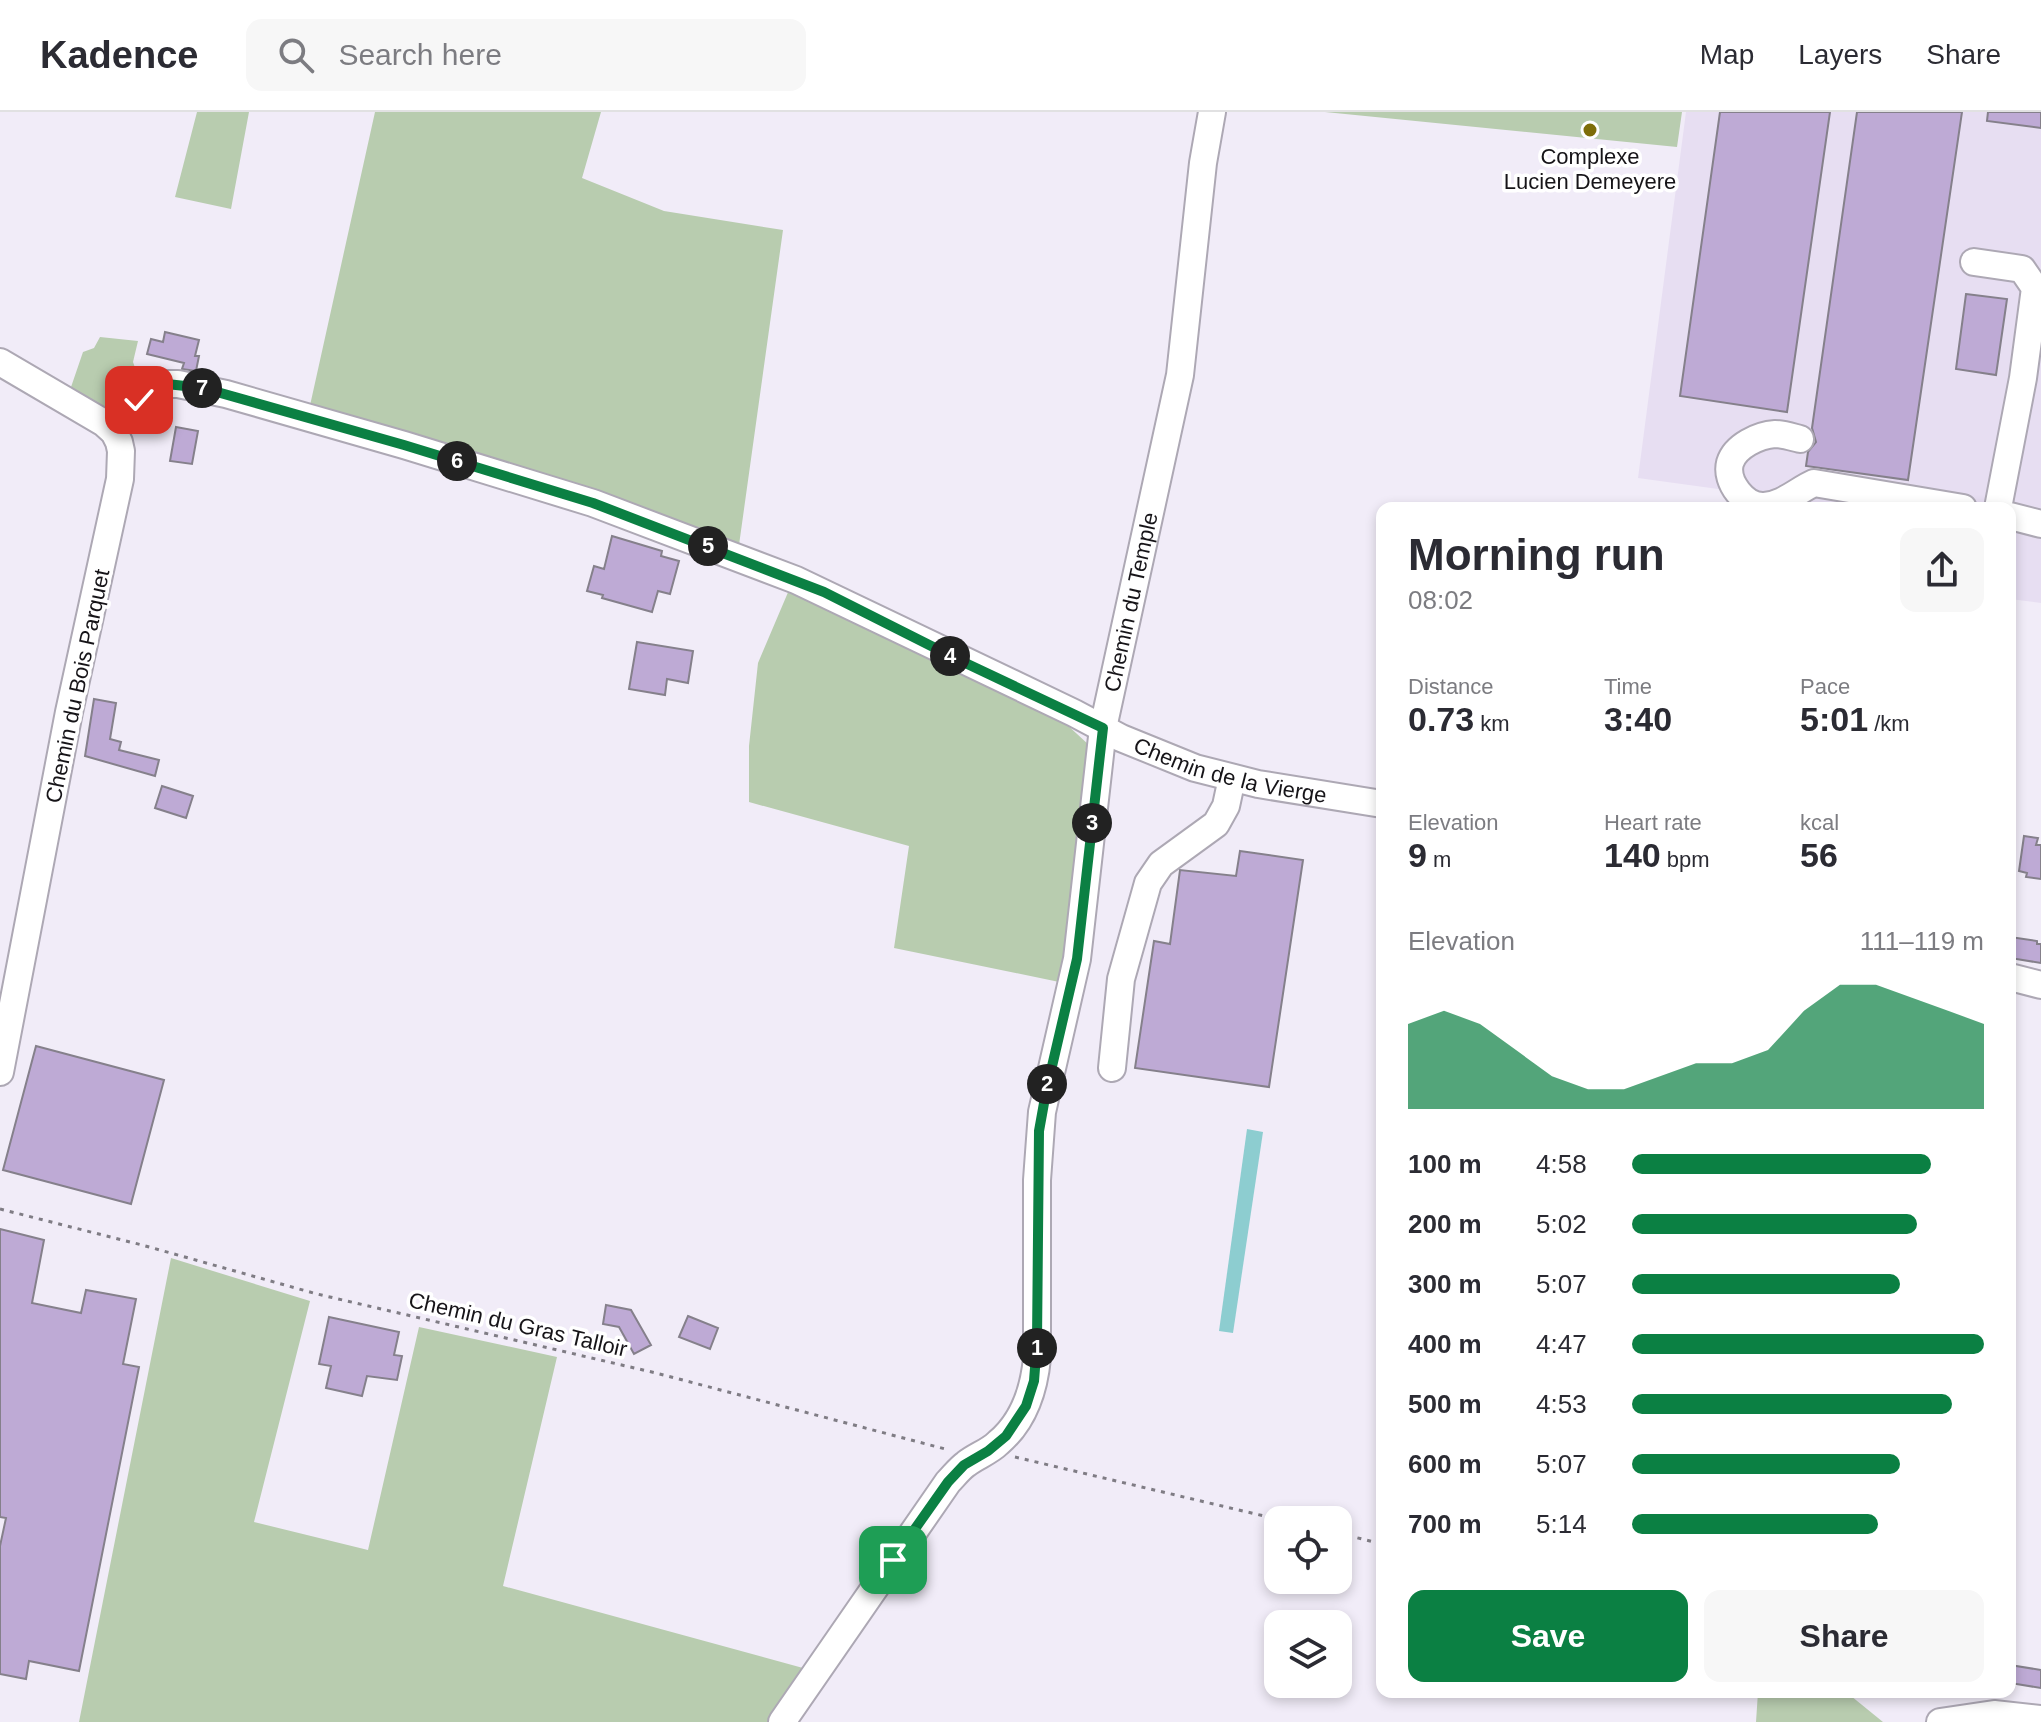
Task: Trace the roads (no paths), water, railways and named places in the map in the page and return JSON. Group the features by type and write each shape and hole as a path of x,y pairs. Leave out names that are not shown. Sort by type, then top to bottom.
{"street":[{"name":"Chemin du Temple","path":"782,1722 948,1482 964,1465 1006,1436 1020,1417 1030,1394 1036,1369 1039,1131 1075,970 1103,728 1180,375 1203,163 1212,112"},
{"path":"1974,262 2022,269 2035,288 2032,379 2000,502"},
{"path":"0,362 114,432"},
{"name":"Chemin de la Vierge","path":"114,432 147,391 167,384 190,385 483,468 617,511 824,592 1135,744 1195,768 1286,789 1376,803"},
{"name":"Chemin du Bois Parquet","path":"0,1072 69,712 120,479 121,451 114,432"},
{"path":"1752,502 1743,498 1731,483 1730,464 1737,452 1752,439 1775,434 1800,439"},
{"path":"1783,502 1793,492 1814,483 1927,502"},
{"path":"2016,518 2041,524"},
{"path":"1112,1068 1121,979 1148,883 1161,864 1216,824 1226,806 1232,778"},
{"path":"2016,979 2041,985"},
{"path":"1940,1722 1994,1714 2041,1719"}],"water":[{"path":"1247,1129 1263,1132 1233,1333 1219,1331"}],"place":[{"name":"Complexe Lucien Demeyere","path":"1590,130"}]}
